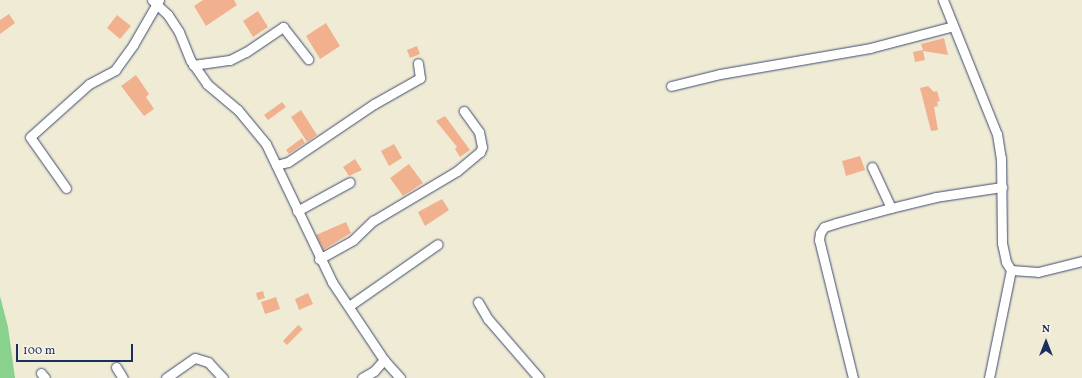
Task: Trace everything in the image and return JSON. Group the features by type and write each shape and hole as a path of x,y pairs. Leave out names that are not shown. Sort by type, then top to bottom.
{"street":[{"path":"943,0 998,134 1002,187 1002,243 1006,262 1011,270 989,378"},
{"path":"66,188 30,137 90,84 115,70 133,45 156,1 179,32 193,65 207,84 238,110 266,144 319,259 384,360 400,378"},
{"path":"671,86 720,74 870,48 953,26"},
{"path":"193,65 230,60 246,52 283,27 308,59"},
{"path":"276,165 288,162 374,104 420,78 418,63"},
{"path":"319,259 353,240 373,221 457,170 480,152 482,147 479,132 464,111"},
{"path":"872,166 891,208"},
{"path":"297,211 350,182"},
{"path":"854,378 819,240 820,233 824,227 936,197 1002,187"},
{"path":"349,306 438,244"},
{"path":"1011,270 1038,272 1082,261"},
{"path":"478,302 488,319 539,378"},
{"path":"166,378 195,358 208,362 223,378"},
{"path":"362,378 374,371 384,360"},
{"path":"116,367 124,378"}],"green space":[{"path":"0,296 8,327 15,378 0,378"}],"building":[{"path":"203,0 234,0 237,5 206,26 194,6"},
{"path":"258,11 268,27 253,37 243,21"},
{"path":"9,14 15,23 0,34 0,20"},
{"path":"117,15 131,26 120,39 107,28"},
{"path":"326,23 340,46 320,59 306,36"},
{"path":"944,38 948,55 923,51 925,60 915,62 913,52 923,50 921,44"},
{"path":"417,46 420,54 410,58 407,50"},
{"path":"136,75 149,94 146,97 154,109 144,116 121,86"},
{"path":"928,86 934,92 937,91 940,101 937,102 938,106 934,107 938,130 931,131 920,88"},
{"path":"282,102 286,107 268,120 264,115"},
{"path":"301,110 317,135 307,142 291,117"},
{"path":"445,116 470,150 460,157 455,149 457,147 436,121"},
{"path":"302,138 305,143 289,154 286,150"},
{"path":"394,144 402,158 389,166 381,151"},
{"path":"860,156 865,170 846,176 842,161"},
{"path":"355,159 362,170 349,176 343,167"},
{"path":"409,164 423,183 403,196 390,178"},
{"path":"442,199 449,210 425,226 418,212"},
{"path":"346,222 351,233 323,250 316,235"},
{"path":"263,291 265,298 258,300 256,293"},
{"path":"308,293 313,304 299,310 295,299"},
{"path":"276,297 280,309 265,314 261,302"},
{"path":"298,325 303,329 287,345 283,341"}]}
